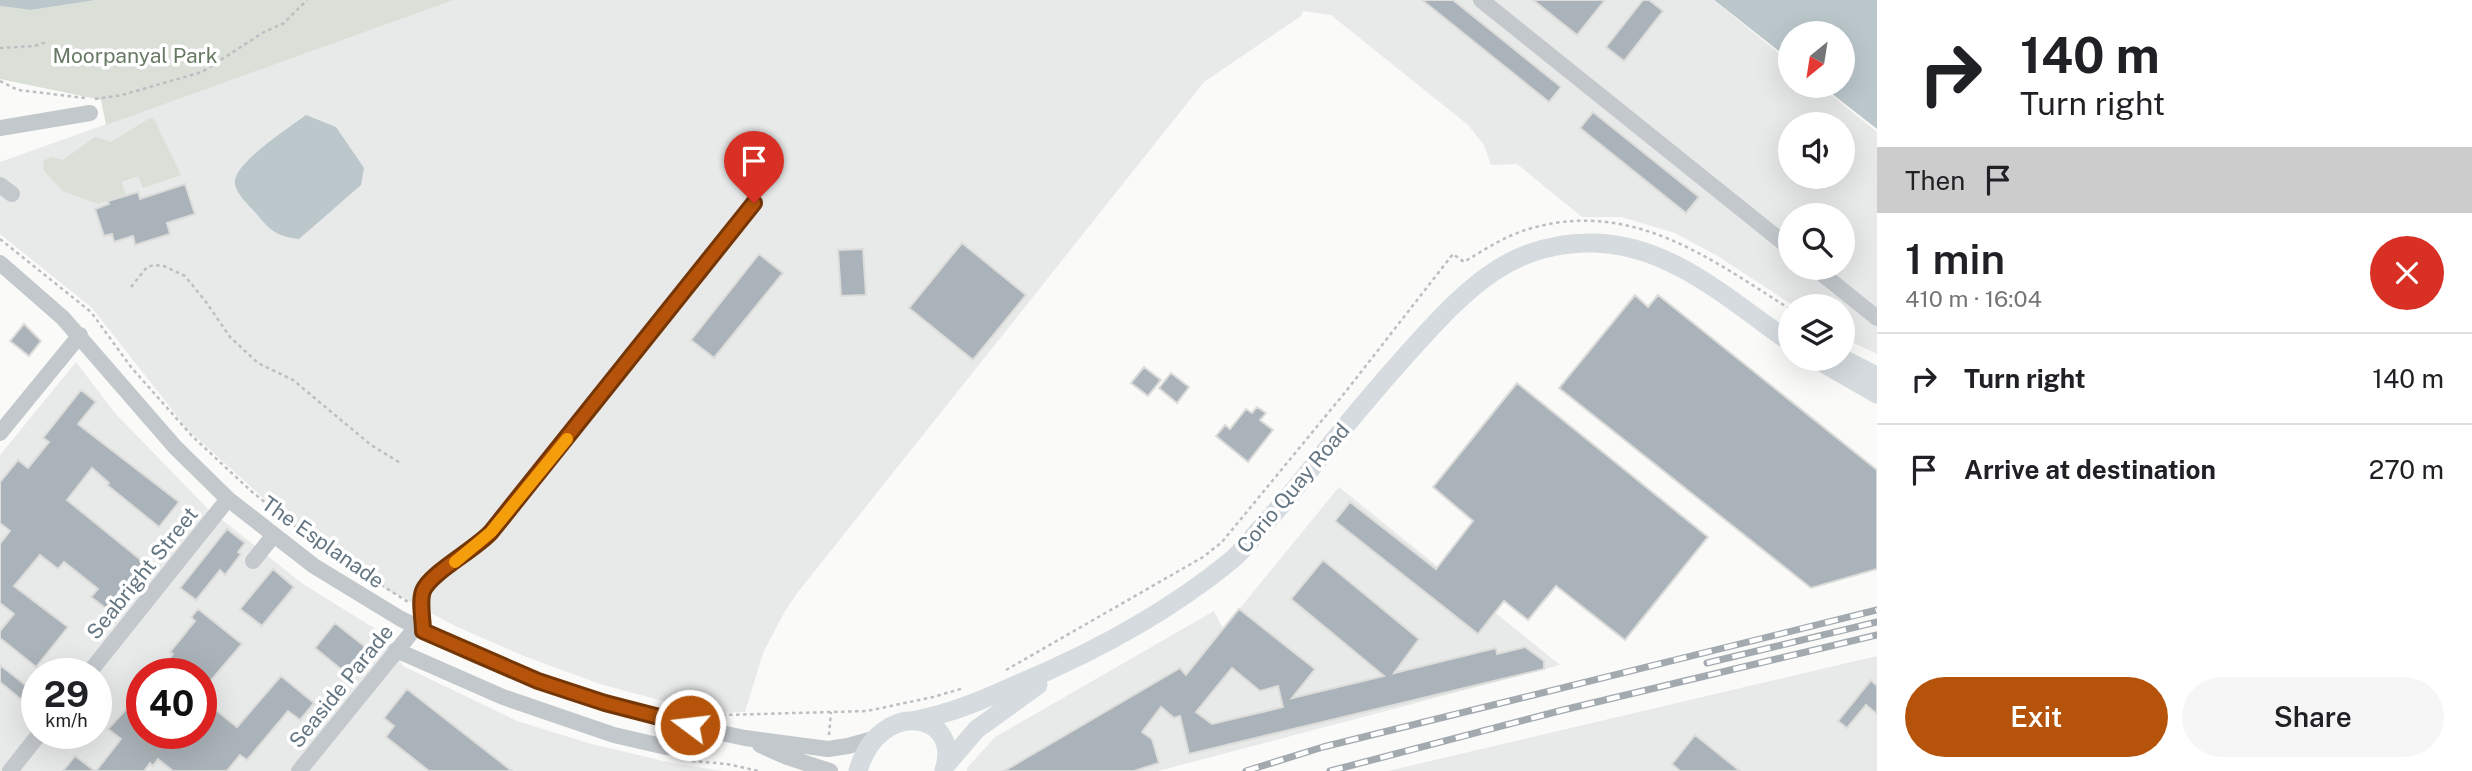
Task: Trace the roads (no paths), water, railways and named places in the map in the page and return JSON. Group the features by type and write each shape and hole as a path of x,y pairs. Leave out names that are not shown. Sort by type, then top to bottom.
{"main road":[{"name":"Corio Quay Road","path":"1368,397 1395,354 1434,308 1464,279 1507,250 1531,240 1557,234 1608,232 1646,239 1705,268 1778,319"},
{"name":"Corio Quay Road","path":"876,738 897,722 965,708 1070,662 1151,618 1234,558 1288,498 1368,397 1437,320 1479,281 1516,257 1568,244 1615,245 1656,255 1701,280 1778,334"},
{"path":"1855,365 1877,376"},
{"path":"1837,371 1877,394"},
{"name":"Corio Quay Road","path":"945,768 977,729 1070,662"},
{"path":"916,720 932,727 942,738 946,752 945,768"},
{"path":"858,771 867,749 876,738"}],"street":[{"path":"1481,0 1778,238"},
{"path":"0,128 90,113"},
{"path":"419,629 424,588 491,532 754,203"},
{"name":"The Esplanade","path":"0,263 43,299 79,335 174,447 228,499 273,536 352,591 419,629 538,681 605,703 707,730 828,749 876,738"},
{"path":"1830,280 1877,318"},
{"path":"0,433 79,335"},
{"name":"Seabright Street","path":"101,658 228,499"},
{"path":"253,561 273,536"},
{"name":"Seaside Parade","path":"299,771 396,650 419,629"},
{"path":"396,650 503,697 614,735 681,748 691,745 707,730"},
{"name":"The Esplanade","path":"745,738 787,757 830,771"},
{"path":"10,771 27,749"}],"railway":[{"path":"1246,771 1323,747 1877,610"},
{"path":"1707,663 1877,622"},
{"path":"1330,771 1563,710 1877,635"}],"park label":[{"name":"Moorpanyal Park","path":"135,55"}]}
